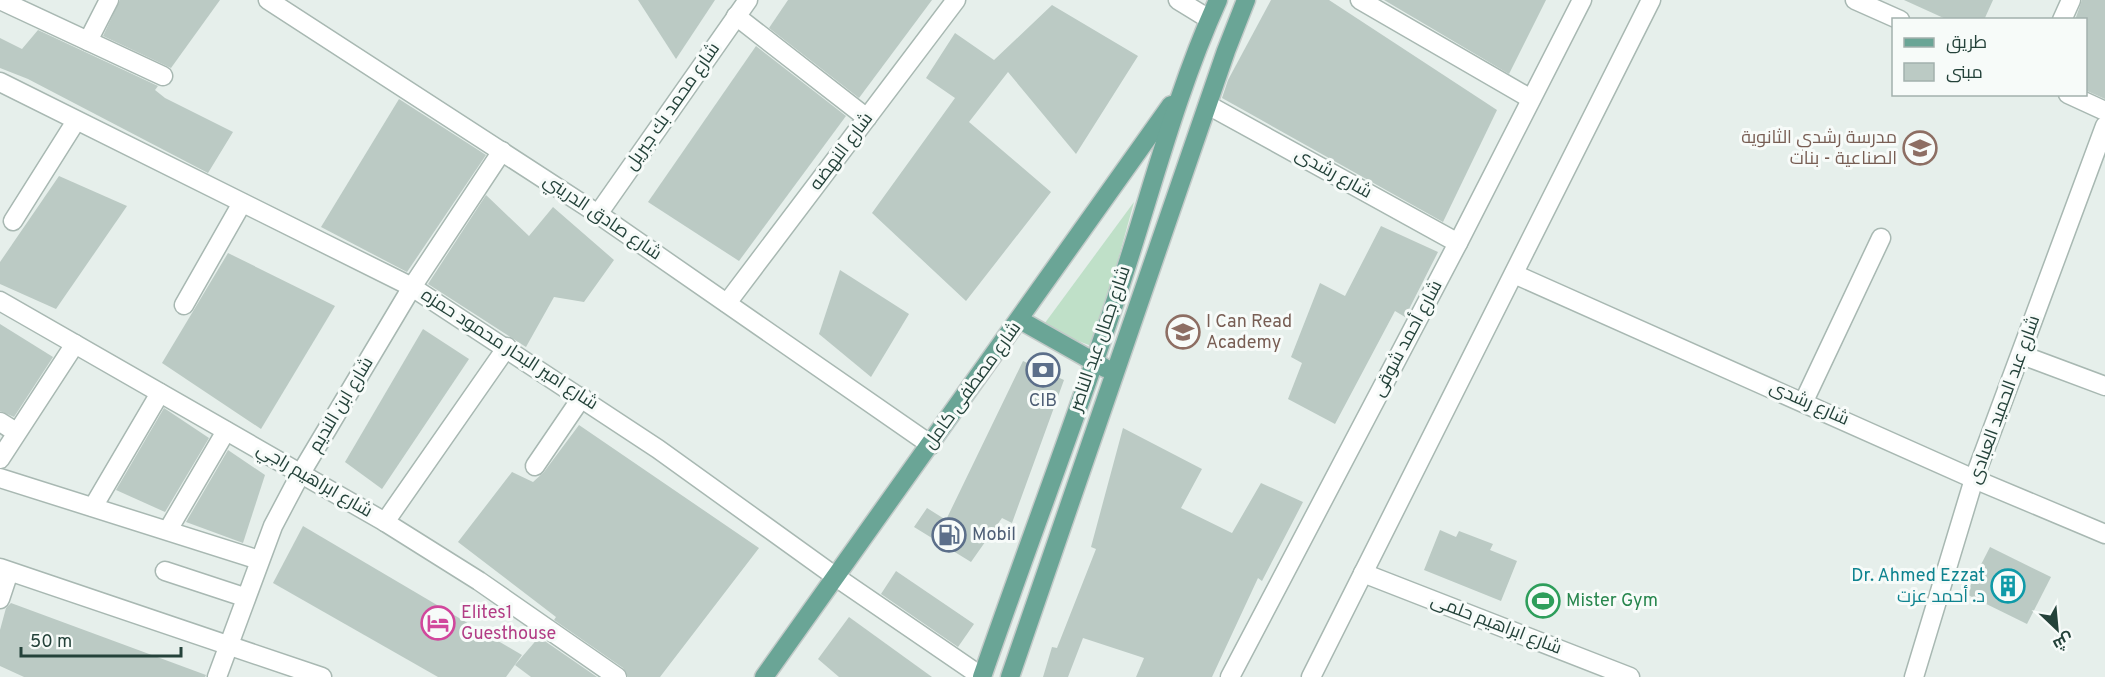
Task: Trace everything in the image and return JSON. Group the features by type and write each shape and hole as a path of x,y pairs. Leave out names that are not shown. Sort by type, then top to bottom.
{"main road":[{"name":"شارع جمال عبد الناصر","path":"982,677 1094,364 1154,185 1179,94 1218,0"},
{"name":"شارع جمال عبد الناصر","path":"1010,677 1246,0"},
{"name":"شارع مصطفى كامل","path":"764,677 1179,94"},
{"path":"1020,320 1094,364 1116,372"}],"street":[{"path":"0,0 37,8 88,41 163,76"},
{"path":"88,41 109,0"},
{"name":"شارع صادق الدريني","path":"268,0 598,214 931,445"},
{"name":"شارع محمد بك جبريل","path":"598,214 747,0"},
{"name":"شارع النهضه","path":"728,303 956,0"},
{"path":"1178,0 1209,19"},
{"path":"1360,0 1531,99"},
{"name":"شارع أحمد شوقى","path":"1230,677 1458,243 1582,0"},
{"path":"1311,677 1651,0"},
{"path":"1856,0 1896,18"},
{"path":"2063,18 2070,0"},
{"path":"736,16 867,118"},
{"name":"شارع امير البحار محمود حمزه","path":"0,82 412,287 582,396 836,577 982,677"},
{"path":"2072,96 2105,111"},
{"name":"شارع رشدى","path":"1208,105 1458,243"},
{"path":"13,221 76,121"},
{"name":"شارع عبد الحميد العبادى","path":"1914,677 1974,479 2022,355 2105,126"},
{"name":"شارع ابن النديم","path":"217,677 244,597 273,526 301,473 412,287 502,151"},
{"path":"184,305 242,203"},
{"path":"1804,401 1881,238"},
{"name":"شارع رشدى","path":"1514,274 1804,401 1974,479 2105,534"},
{"name":"شارع ابراهيم راجي","path":"0,301 385,522 479,581 617,677"},
{"path":"0,459 75,344"},
{"path":"385,522 507,347"},
{"path":"2022,355 2105,386"},
{"path":"93,507 160,393"},
{"path":"535,466 582,396"},
{"path":"0,422 16,432"},
{"path":"168,531 226,430"},
{"path":"0,478 259,560"},
{"path":"0,599 5,570 322,677"},
{"path":"165,571 244,597"},
{"name":"شارع ابراهيم حلمى","path":"1364,573 1629,677"}],"green space":[{"path":"1134,202 1094,347 1042,327"}],"building":[{"path":"120,0 220,0 171,68 103,36"},
{"path":"638,0 715,0 676,59"},
{"path":"788,0 932,0 859,98 769,28"},
{"path":"1271,0 1329,0 1497,110 1443,222 1222,98 1228,80"},
{"path":"1384,0 1546,0 1509,74"},
{"path":"1904,0 1993,0 1985,18 1944,18"},
{"path":"2082,0 2105,0 2105,99 2087,91 2087,18 2076,18"},
{"path":"1052,5 1138,56 1076,154 1008,72 969,122 1051,192 966,301 872,213 955,98 926,78 955,33 994,60"},
{"path":"38,30 158,86 155,90 165,98 233,132 208,173 28,79 0,68 0,38 22,49"},
{"path":"756,46 846,116 739,261 648,202"},
{"path":"399,99 486,155 407,272 321,227"},
{"path":"59,176 127,206 56,309 0,284 0,262"},
{"path":"486,195 529,236 553,207 614,260 584,302 554,297 526,347 428,284"},
{"path":"1381,226 1438,252 1405,317 1395,311 1335,424 1288,399 1302,363 1291,357 1320,283 1345,296"},
{"path":"228,253 335,306 261,429 162,363"},
{"path":"840,270 909,314 871,377 819,334"},
{"path":"0,324 53,357 14,417 0,411"},
{"path":"423,329 469,359 382,489 345,462"},
{"path":"1023,361 1064,380 1012,523 1002,518 971,562 914,527 927,508 946,520"},
{"path":"164,408 209,438 165,512 116,490"},
{"path":"579,425 759,548 660,677 628,677 623,668 554,620 556,617 458,542 512,472 533,482 544,472"},
{"path":"1123,428 1202,469 1181,508 1232,533 1261,483 1303,502 1262,581 1258,578 1212,677 1136,677 1144,658 1083,638 1068,677 1043,677 1052,647 1057,648 1096,549 1091,547"},
{"path":"228,450 265,475 243,543 186,522"},
{"path":"303,526 522,655 506,677 438,677 273,583"},
{"path":"1440,530 1456,537 1459,531 1493,544 1490,550 1517,561 1501,601 1424,570"},
{"name":"Dr. Ahmed Ezzat د. أحمد عزت","path":"1990,547 2051,577 2027,624 1966,594"},
{"path":"896,571 974,624 958,647 881,594"},
{"path":"11,603 206,675 205,677 24,677 0,666 0,630 6,608"},
{"path":"849,617 932,677 839,677 818,659"},
{"path":"539,637 597,677 531,677 515,665"}],"place":[{"name":"مدرسة رشدي الثانوية الصناعية - بنات","path":"1920,148"},
{"name":"I Can Read Academy","path":"1183,332"},
{"name":"CIB","path":"1043,370"},
{"name":"Mobil","path":"949,535"},
{"name":"Dr. Ahmed Ezzat د. أحمد عزت","path":"2008,586"},
{"name":"Mister Gym","path":"1543,601"},
{"name":"Elites1 Guesthouse","path":"438,623"}]}
